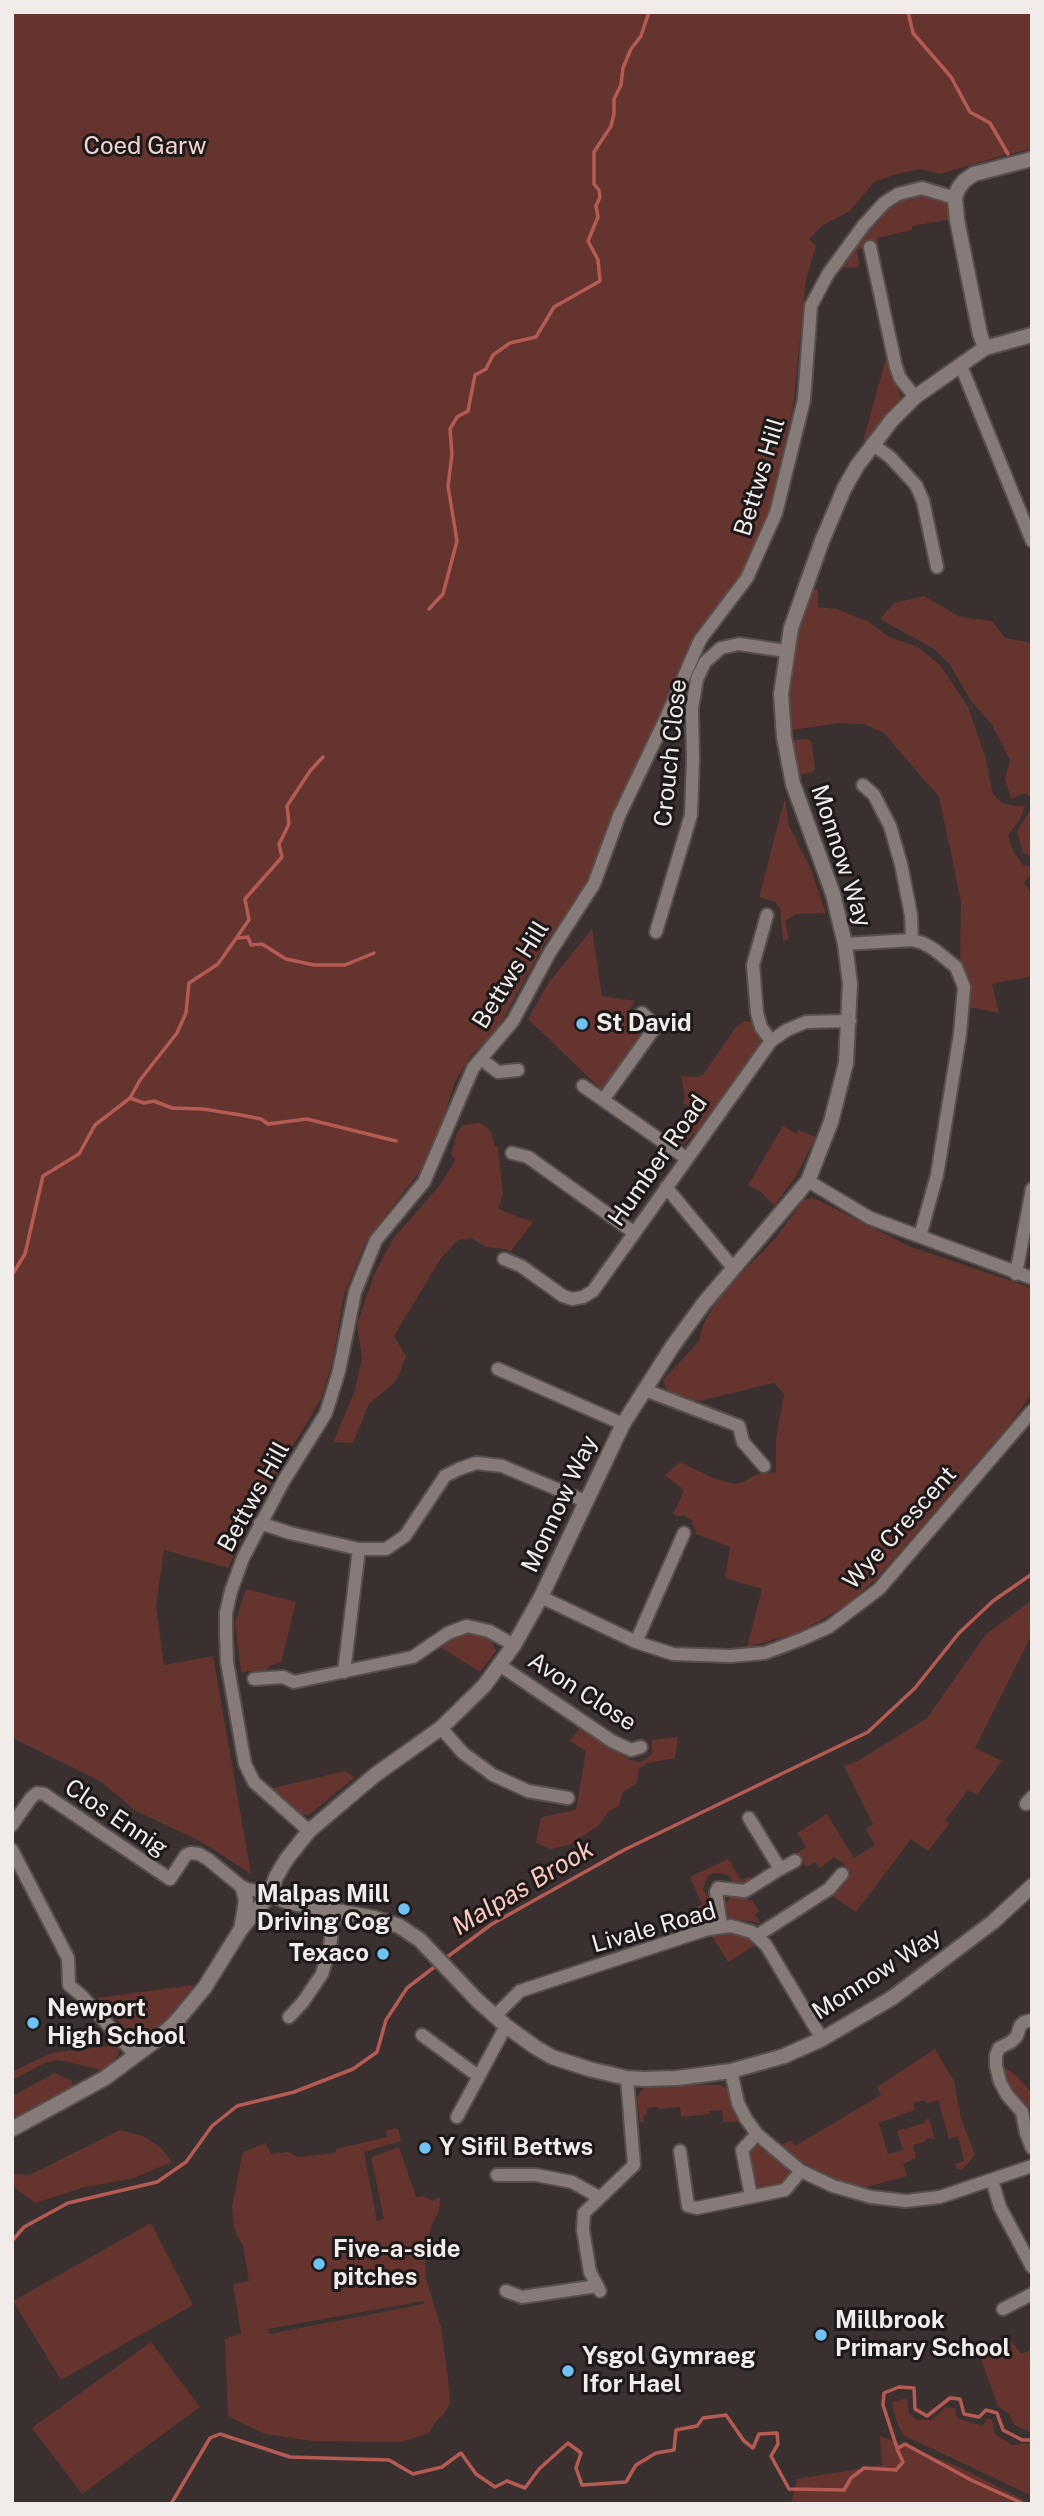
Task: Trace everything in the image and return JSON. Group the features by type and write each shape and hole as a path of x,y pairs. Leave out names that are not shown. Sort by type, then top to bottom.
{"street":[{"path":"985,348 979,334 957,220 958,189 974,174 1032,159"},
{"name":"Bettws Hill","path":"309,1831 248,1774 227,1662 226,1613 243,1558 260,1523 326,1413 339,1371 355,1292 376,1240 424,1182 444,1141 456,1104 473,1068 513,1021 549,954 594,884 619,816 700,640 747,578 776,513 804,400 811,306 828,274 863,226 884,203 898,194 922,188 956,198"},
{"path":"870,247 896,367 900,378 915,397"},
{"name":"Monnow Way","path":"1032,335 985,348 915,397 872,444 844,489 796,608 786,651 781,717 793,784 833,894 845,944 850,985 846,1063 831,1122 808,1181 704,1303 623,1424 541,1597 501,1666 472,1699 441,1728 329,1811 286,1860 270,1894 288,1902 374,1918 409,1931 506,2026 552,2057 627,2078 677,2078 731,2071 784,2056 822,2039 892,1998 993,1922 1032,1886"},
{"path":"961,366 1032,541"},
{"path":"872,444 897,464 916,485 923,501 937,567"},
{"name":"Crouch Close","path":"656,932 691,815 694,759 692,708 697,679 705,662 721,648 739,644 786,651"},
{"path":"863,785 874,795 890,826 911,915 912,940"},
{"path":"767,915 753,965 757,1013 761,1027 771,1041"},
{"path":"845,944 912,940 935,950 956,967 964,987 960,1034 937,1175 920,1236"},
{"path":"603,1100 656,1026 642,1013"},
{"name":"Humber Road","path":"504,1259 521,1266 563,1296 572,1299 593,1291 771,1041 787,1030 806,1023 850,1021"},
{"path":"481,1059 498,1072 518,1070"},
{"path":"583,1086 686,1158"},
{"path":"512,1153 528,1157 634,1232"},
{"path":"808,1181 870,1218 1032,1279"},
{"path":"666,1187 734,1269"},
{"path":"1016,1274 1032,1189"},
{"path":"498,1369 623,1424"},
{"path":"645,1390 738,1426 743,1442 764,1466"},
{"name":"Wye Crescent","path":"541,1597 635,1642 673,1654 730,1656 765,1653 803,1639 829,1627 879,1589 1032,1411"},
{"path":"260,1523 359,1549 386,1549 405,1536 445,1476 476,1463 502,1466 585,1501"},
{"path":"635,1642 684,1533"},
{"path":"344,1672 359,1549"},
{"path":"254,1679 284,1677 293,1682 413,1657 448,1633 467,1626 489,1631 514,1645"},
{"name":"Avon Close","path":"501,1666 612,1741 631,1750 641,1748"},
{"path":"441,1728 463,1753 494,1775 528,1791 568,1798"},
{"name":"Clos Ennig","path":"12,1825 31,1798 37,1793 44,1794 170,1879 190,1853 209,1860 243,1888"},
{"path":"749,1818 780,1869"},
{"path":"12,1850 68,1958 69,1985 136,2056"},
{"path":"721,1926 716,1892 718,1888 745,1891 795,1861"},
{"path":"822,2039 758,1935 829,1889 842,1874"},
{"path":"12,2129 105,2078 176,2022 205,1987 241,1928 270,1894 243,1888 246,1901 241,1928"},
{"path":"289,2017 322,1974 330,1947 334,1912"},
{"name":"Livale Road","path":"495,2016 520,1991 721,1926 739,1928 758,1935"},
{"path":"1032,2020 1024,2022 1017,2035 1011,2042 999,2048 996,2055 1000,2082 1007,2095 1027,2112 1026,2133 1032,2148"},
{"path":"457,2117 506,2026"},
{"path":"422,2035 478,2076"},
{"path":"731,2071 738,2103 757,2134 801,2171 833,2186 871,2197 906,2201 940,2197 1032,2166"},
{"path":"506,2291 522,2297 598,2288 590,2272 583,2230 584,2213 634,2165 627,2078"},
{"path":"751,2196 742,2150 757,2134"},
{"path":"680,2151 688,2206 697,2208 785,2190 801,2171"},
{"path":"497,2175 536,2175 572,2182 599,2197"},
{"path":"992,2180 1000,2207 1027,2243 1032,2267"},
{"path":"1003,2309 1032,2294"}],"green space":[{"name":"Coed Garw","path":"12,12 1032,14 1032,149 940,174 921,169 874,182 850,211 823,225 809,239 816,246 806,280 793,408 768,515 749,561 694,634 681,673 610,820 597,859 573,907 546,941 496,1032 472,1054 455,1082 432,1151 424,1166 366,1241 344,1295 332,1364 320,1401 257,1505 228,1568 164,1550 156,1606 164,1665 213,1656 251,1874 200,1841 136,1811 100,1781 12,1738"},
{"path":"930,193 949,204 953,219 912,226 912,230 877,238 878,244 857,250 857,268 840,267 886,208 903,196"},
{"path":"886,358 901,397 900,401 863,442"},
{"path":"818,589 818,607 836,609 869,622 889,637 918,647 941,666 968,707 985,756 993,794 1002,803 1025,806 1020,819 1008,835 1013,850 1023,865 1032,867 1032,873 1024,882 1032,895 1032,976 992,984 999,1013 968,1007 968,979 960,963 961,901 939,797 884,733 864,724 839,723 791,730 789,701 799,625 812,590"},
{"path":"924,596 960,617 992,621 1005,638 1032,643 1032,798 1025,793 1011,799 1005,779 1010,760 992,725 971,701 950,665 934,649 880,619 894,603"},
{"path":"806,739 812,744 815,768 813,772 801,774 792,740"},
{"path":"785,798 789,826 811,869 826,913 796,914 785,921 789,939 783,941 780,908 775,902 759,897"},
{"path":"1032,807 1032,857 1023,853 1017,831"},
{"path":"592,929 602,996 635,1001 627,1013 641,1032 603,1091 528,1019 549,982"},
{"path":"744,1021 756,1027 761,1046 697,1135 694,1133 685,1144 674,1143 661,1134 669,1124 681,1132 693,1110 683,1103 685,1098 681,1076 703,1075 735,1028"},
{"path":"479,1123 488,1128 494,1146 498,1147 503,1194 498,1209 533,1222 510,1252 506,1249 486,1247 471,1238 458,1240 441,1258 394,1336 406,1356 397,1380 369,1404 353,1443 333,1442 354,1393 362,1359 357,1324 374,1275 393,1239 439,1186 455,1161 451,1154 457,1133 463,1125"},
{"path":"783,1126 797,1134 798,1130 816,1137 796,1176 774,1206 761,1192 748,1185"},
{"path":"814,1198 911,1247 1032,1288 1032,1393 1010,1424 879,1576 847,1605 798,1633 747,1647 762,1589 725,1578 730,1547 696,1534 692,1521 685,1516 673,1514 684,1490 665,1475 680,1462 713,1478 734,1484 746,1481 754,1475 776,1472 776,1438 784,1394 774,1383 699,1401 677,1397 667,1390 663,1380 699,1341 703,1325 720,1295 775,1239 803,1200"},
{"path":"246,1589 296,1602 281,1663 271,1665 266,1670 241,1672 235,1622"},
{"path":"1032,1600 1032,1634 975,1748 1002,1761 977,1795 968,1790 945,1820 949,1824 928,1851 911,1839 856,1912 831,1895 851,1873 834,1857 820,1868 815,1862 806,1867 797,1853 806,1847 797,1833 827,1814 854,1858 875,1845 866,1829 873,1824 844,1766 856,1762 927,1718 986,1634"},
{"path":"464,1633 478,1633 490,1638 496,1651 480,1672 440,1647"},
{"path":"580,1728 630,1760 641,1762 652,1754 652,1740 678,1737 675,1758 647,1763 639,1769 636,1784 623,1792 619,1806 609,1811 598,1826 571,1844 551,1849 536,1843 541,1817 576,1810 586,1751 570,1741"},
{"path":"345,1771 355,1777 309,1815 299,1814 269,1789"},
{"path":"728,1859 741,1880 749,1876 751,1880 741,1886 735,1886 729,1876 722,1873 708,1876 703,1889 713,1906 713,1919 707,1924 688,1930 680,1916 702,1904 690,1877"},
{"path":"733,1894 745,1894 749,1901 752,1900 759,1911 755,1914 760,1923 728,1918 725,1904"},
{"path":"725,1932 741,1934 757,1944 728,1962 712,1936"},
{"path":"194,1985 170,2016 145,2040 131,2035 97,1998"},
{"path":"117,2045 118,2055 106,2071 59,2060 47,2062 12,2080 12,2072 51,2053"},
{"path":"935,2049 954,2081 961,2118 975,2155 962,2170 957,2169 955,2164 964,2161 958,2136 949,2139 938,2100 927,2104 925,2100 913,2103 915,2110 879,2123 888,2154 903,2150 897,2131 925,2123 925,2120 929,2119 935,2139 927,2138 924,2142 913,2145 916,2158 903,2164 907,2176 867,2187 852,2186 820,2173 784,2150 782,2144 791,2141 795,2146 881,2095 877,2087"},
{"path":"1003,2066 1018,2077 1032,2093 1032,2108 1023,2106 1010,2093"},
{"path":"55,2073 72,2081 71,2091 12,2120 12,2096"},
{"path":"669,2084 719,2085 726,2088 740,2121 723,2122 722,2110 681,2117 680,2107 659,2107 647,2108 647,2114 643,2116 644,2122 640,2122 637,2098 640,2092 645,2087"},
{"path":"398,2129 401,2141 364,2152 377,2221 384,2219 371,2157 399,2147 416,2197 423,2196 433,2201 440,2197 439,2212 432,2223 425,2252 426,2278 441,2327 450,2403 429,2433 401,2442 312,2441 265,2434 228,2416 225,2339 241,2333 233,2284 249,2281 243,2246 234,2228 232,2207 243,2152 266,2143 271,2154 288,2152 298,2157 336,2153 336,2149 387,2137 386,2131","holes":["423,2301 424,2304 269,2334 268,2329"]},
{"path":"120,2130 143,2136 160,2147 172,2162 131,2179 85,2187 35,2203 15,2188 12,2174 29,2175"},
{"path":"757,2145 787,2167 790,2173 780,2187 759,2190 755,2187 748,2159 750,2151"},
{"path":"151,2223 193,2305 61,2380 13,2301"},
{"path":"1009,2338 1021,2354 1032,2349 1032,2433 1014,2425 1010,2415 998,2406 979,2354"},
{"path":"151,2342 200,2407 82,2494 32,2428"},
{"path":"907,2398 909,2414 917,2420 932,2420 946,2407 955,2408 957,2418 982,2426 988,2418 992,2420 995,2434 1012,2445 1032,2443 1032,2496 903,2435 892,2402"},
{"path":"880,2436 957,2466 1032,2504 791,2504 797,2479 882,2465"}],"waterway":[{"path":"429,609 443,594 457,541 448,486 452,454 450,429 457,417 468,411 475,375 486,369 493,355 510,343 536,337 554,307 600,281 598,260 588,241 598,217 596,206 600,197 594,184 594,152 611,126 614,99 621,85 623,68 631,49 641,36 649,12"},
{"path":"908,12 913,33 951,77 970,112 990,123 1008,154"},
{"path":"12,1275 25,1254 43,1176 79,1154 95,1125 130,1098 140,1080 177,1033 186,1013 189,983 218,964 249,920 245,899 282,857 279,844 289,824 287,806 310,771 323,757"},
{"path":"238,938 248,937 251,945 262,944 286,959 314,965 345,965 374,953"},
{"path":"130,1098 144,1103 154,1101 172,1108 203,1109 241,1115 261,1119 268,1124 307,1119 396,1141"},
{"name":"Malpas Brook","path":"443,1960 492,1924 624,1850 868,1732 915,1688 959,1633 993,1601 1032,1574"},
{"name":"Malpas Brook","path":"12,2241 24,2227 68,2203 157,2182 186,2162 212,2126 237,2106 294,2092 353,2069 377,2052 386,2020 407,1988 437,1965"},
{"path":"897,2448 883,2405 884,2393 899,2387 914,2388 915,2409 927,2416 950,2398 960,2399 964,2414 979,2417 986,2410 997,2413 1003,2430 1022,2440 1032,2440"},
{"path":"171,2504 210,2438 220,2434 290,2457 389,2460 413,2474 442,2467 461,2453 476,2474 495,2487 507,2481 525,2488 539,2469 568,2443 581,2453 576,2468 582,2485 626,2482 636,2465 656,2453 674,2450 676,2430 697,2426 703,2418 726,2415 744,2441 753,2448 759,2434 777,2433 778,2444 771,2456 789,2489 844,2490 851,2478 864,2468 896,2470 903,2462 897,2449 905,2444 971,2480 1024,2504"}],"place":[{"name":"St David","path":"582,1024"},
{"name":"Malpas Mill Driving Cog","path":"404,1909"},
{"name":"Texaco","path":"383,1954"},
{"name":"Newport High School","path":"33,2023"},
{"name":"Y Sifil Bettws","path":"425,2148"},
{"name":"Five-a-side pitches","path":"319,2264"},
{"name":"Millbrook Primary School","path":"821,2335"},
{"name":"Ysgol Gymraeg Ifor Hael","path":"568,2371"}]}
